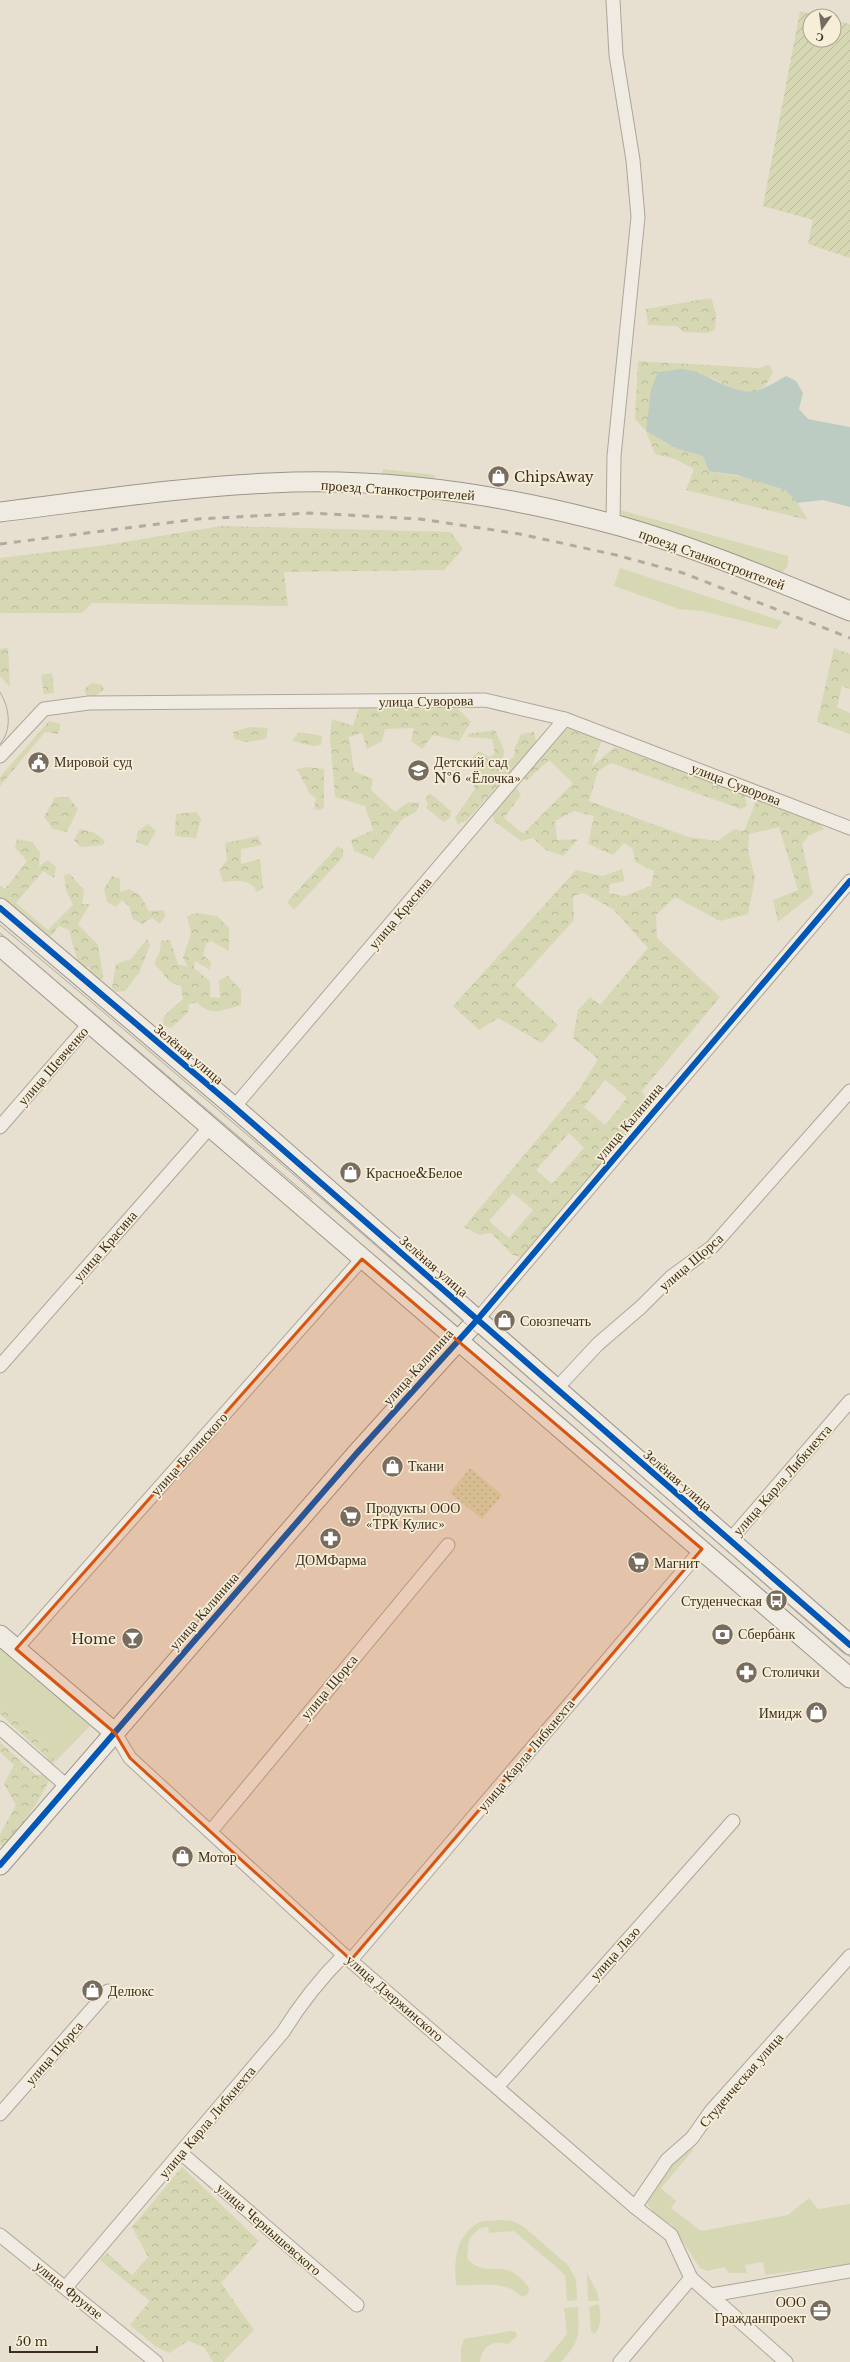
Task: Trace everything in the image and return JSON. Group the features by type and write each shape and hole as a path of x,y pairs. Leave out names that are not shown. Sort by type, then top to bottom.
{"street":[{"path":"613,0 616,55 633,160 638,217 614,456 613,524"},
{"name":"проезд Станкостроителей","path":"0,512 202,487 272,483 344,484 437,490 486,496 543,507 613,524 670,542 850,611"},
{"name":"улица Суворова","path":"0,756 44,710 110,701 304,702 485,700 566,719 850,828"},
{"name":"улица Красина","path":"234,1107 566,719"},
{"name":"улица Калинина","path":"0,1865 357,1453 477,1320 850,881"},
{"name":"Зелёная улица","path":"0,908 234,1107 850,1645"},
{"path":"0,947 90,1023 457,1341 702,1549 850,1678"},
{"name":"улица Шевченко","path":"0,1127 90,1023"},
{"name":"улица Щорса","path":"556,1389 598,1344 641,1307 671,1277 712,1247 850,1091"},
{"name":"улица Красина","path":"0,1366 210,1127"},
{"name":"улица Белинского","path":"16,1649 362,1258"},
{"name":"улица Карла Либкнехта","path":"730,1540 850,1401"},
{"name":"улица Щорса","path":"211,1831 448,1545"},
{"name":"улица Карла Либкнехта","path":"66,2287 283,2032 321,1978 348,1958 702,1549"},
{"name":"улица Дзержинского","path":"0,1636 114,1733 130,1758 348,1958 498,2086 635,2207 671,2235 691,2278 786,2362"},
{"path":"0,1728 68,1787"},
{"name":"улица Лазо","path":"498,2086 732,1821"},
{"name":"Студенческая улица","path":"635,2207 667,2160 692,2138 711,2112 850,1956"},
{"name":"улица Щорса","path":"0,2114 108,1991"},
{"name":"улица Чернышевского","path":"181,2153 357,2305"},
{"name":"улица Фрунзе","path":"0,2235 66,2287 156,2362"},
{"path":"711,2295 850,2271"},
{"path":"620,2362 691,2278"}],"highlighted area":[{"path":"362,1259 702,1549 351,1960 130,1758 115,1733 16,1649"}],"green space":[{"path":"800,11 802,12 802,48 842,48 842,22 850,24 850,258 808,244 813,220 763,206"},
{"path":"711,298 716,314 715,329 708,333 683,332 677,326 648,325 646,309"},
{"path":"638,361 759,368 769,365 773,371 766,384 763,387 751,392 737,390 711,377 678,449 703,456 718,473 762,481 786,490 795,500 808,520 686,490 694,469 675,459 655,454 646,431 635,419"},
{"path":"383,469 435,475 434,482 382,475"},
{"path":"620,510 788,556 788,566 781,574 625,518 619,511"},
{"path":"221,526 451,532 463,549 444,570 284,572 288,606 92,603 82,613 0,613 0,558 106,545"},
{"path":"620,568 782,621 777,629 702,611 679,609 614,586"},
{"path":"8,648 10,687 0,676 0,649"},
{"path":"834,648 850,654 850,689 842,686 837,707 850,713 850,734 817,722"},
{"path":"52,673 54,693 44,694 41,675"},
{"path":"91,683 102,685 104,690 94,697 87,696 84,690"},
{"path":"359,708 457,708 471,722 459,741 433,735 422,749 411,741 414,728 385,729 382,741 367,749 362,733 349,737 354,771 373,779 371,790 395,812 408,802 420,803 416,812 402,819 373,859 354,851 351,840 373,830 365,806 335,797 330,736 332,719 353,726"},
{"path":"49,721 61,724 58,734 45,732 0,786 0,777"},
{"path":"250,727 268,728 266,739 247,742 234,739 233,732"},
{"path":"566,728 602,740 592,766 615,747 744,792 747,806 741,809 611,763 598,771 589,801 689,837 718,841 734,829 744,831 757,799 816,818 824,829 808,836 802,844 813,894 778,922 773,900 798,890 779,827 749,834 748,850 755,878 748,914 720,921 675,897 656,915 657,938 720,997 642,1091 651,1109 528,1259 513,1255 491,1233 479,1235 464,1227 581,1087 598,1059 573,1038 578,1010 590,997 600,1005 648,948 613,909 584,893 573,896 574,920 515,985 558,1025 542,1043 498,1018 479,1030 453,1006 576,870 603,876 622,869 625,881 610,884 609,893 624,896 651,886 654,871 635,862 633,849 624,843 613,855 588,844 594,816 574,811 555,821 557,840 578,839 563,856 546,850 533,838 521,841 494,821 491,807 516,787 521,795 504,818 523,834 573,783 549,760 526,781 521,776","holes":["605,1080 627,1098 605,1125 584,1107","569,1133 584,1148 552,1184 536,1170","513,1193 533,1210 509,1238 489,1221"]},
{"path":"495,730 504,750 503,764 514,757 515,748 521,734 534,732 536,743 466,821 458,824 455,818 475,789 471,780 475,767 469,761 479,751 489,757 495,754 492,739 467,737 468,734"},
{"path":"299,732 322,736 321,745 313,746 292,741"},
{"path":"308,767 324,769 324,807 321,810 314,809 316,798 310,794 297,769"},
{"path":"430,793 451,811 450,818 444,822 426,808 428,803 425,799"},
{"path":"55,797 68,797 78,809 67,832 53,829 44,817"},
{"path":"197,812 201,819 196,838 175,836 176,814"},
{"path":"148,824 156,831 147,846 136,842 138,831"},
{"path":"80,829 95,833 105,841 103,845 81,847 74,840"},
{"path":"258,836 262,845 241,849 241,864 260,859 263,888 257,892 251,884 247,882 223,882 219,870 227,860 225,843"},
{"path":"17,839 32,842 40,852 39,866 48,860 56,867 54,878 43,871 16,903 48,930 73,905 66,890 64,875 70,874 84,890 82,904 90,904 78,924 98,945 103,976 98,986 91,984 89,967 79,967 69,930 59,926 50,937 35,934 0,905 0,886 5,889 27,861 15,848"},
{"path":"338,846 343,850 343,857 294,910 287,902"},
{"path":"112,876 120,879 120,892 129,889 140,895 149,911 164,910 165,916 160,924 152,918 142,924 133,919 129,906 122,900 116,907 107,902 104,889"},
{"path":"196,913 217,916 229,928 229,951 211,941 206,944 203,955 211,962 210,970 195,961 194,968 210,981 210,997 220,998 219,980 228,976 241,990 241,1005 229,1009 212,1011 202,1007 197,1002 189,1004 188,1012 171,1028 163,1025 164,1016 183,999 181,986 170,982 154,963 160,951 161,941 170,940 178,964 188,967 183,958 191,933 187,916"},
{"path":"147,939 150,945 139,973 125,991 116,992 112,988 116,964 131,959"},
{"path":"470,1468 502,1495 482,1519 450,1493"},
{"path":"0,1647 90,1726 55,1762 54,1754 0,1707"},
{"path":"0,1707 54,1754 54,1765 44,1790 37,1803 5,1848 0,1845 0,1834 16,1805 4,1784 14,1765 0,1752 0,1742 36,1775 47,1774 48,1758 0,1714"},
{"path":"695,2148 661,2188 676,2201 671,2208 701,2231 788,2215 809,2198 818,2209 850,2204 850,2264 765,2275 763,2262 745,2265 747,2273 729,2273 724,2267 707,2271 700,2268 672,2225 655,2214 646,2202 652,2189 681,2153"},
{"path":"182,2167 259,2241 221,2283 254,2330 223,2362 213,2362 204,2347 188,2341 169,2353 155,2346 130,2325 150,2301 100,2260 107,2253 132,2275 148,2257 132,2227"},
{"path":"484,2221 513,2221 524,2227 568,2265 576,2280 577,2300 567,2301 565,2276 514,2231 489,2233 488,2227 480,2228 469,2239 467,2258 472,2263 482,2268 504,2269 513,2272 529,2287 528,2294 522,2297 515,2291 499,2285 456,2285 455,2268 457,2252 464,2236 478,2223"},
{"path":"587,2273 597,2292 599,2301 588,2301"},
{"path":"598,2304 600,2320 598,2329 594,2334 591,2330 589,2307"},
{"path":"578,2307 579,2325 577,2337 568,2355 561,2362 544,2362 567,2334 564,2308"},
{"path":"511,2331 516,2332 517,2336 508,2344 498,2342 489,2345 483,2352 480,2362 461,2362 461,2348 464,2339"}],"shaded area":[{"path":"682,369 701,374 728,387 746,391 763,389 786,376 796,381 803,393 799,409 808,419 850,427 850,507 823,500 797,503 786,490 737,475 709,471 703,456 678,449 646,431 651,390 658,372"}],"tram line":[{"path":"0,692 6,704 8,718 7,732 0,744"},
{"path":"0,925 214,1106 850,1657"},
{"path":"0,933 312,1199"}],"railway":[{"path":"0,544 198,519 309,513 420,519 520,534 616,555 683,573 850,638"}],"cycle path":[{"path":"0,1865 357,1453 477,1320 850,881"},
{"path":"0,908 234,1107 850,1645"}],"place":[{"name":"ChipsAway","path":"498,477"},
{"name":"Мировой суд","path":"39,762"},
{"name":"Детский сад №6 «Ёлочка»","path":"418,770"},
{"name":"Красное&Белое","path":"350,1173"},
{"name":"Союзпечать","path":"504,1321"},
{"name":"Ткани","path":"392,1466"},
{"name":"Продукты ООО «ТРК Кулис»","path":"350,1516"},
{"name":"ДОМФарма","path":"331,1538"},
{"name":"Магнит","path":"639,1563"},
{"name":"Студенческая","path":"777,1601"},
{"name":"Сбербанк","path":"722,1634"},
{"name":"Home","path":"132,1639"},
{"name":"Столички","path":"747,1672"},
{"name":"Имидж","path":"817,1713"},
{"name":"Мотор","path":"182,1857"},
{"name":"Делюкс","path":"92,1991"},
{"name":"ООО Гражданпроект","path":"821,2310"}]}
